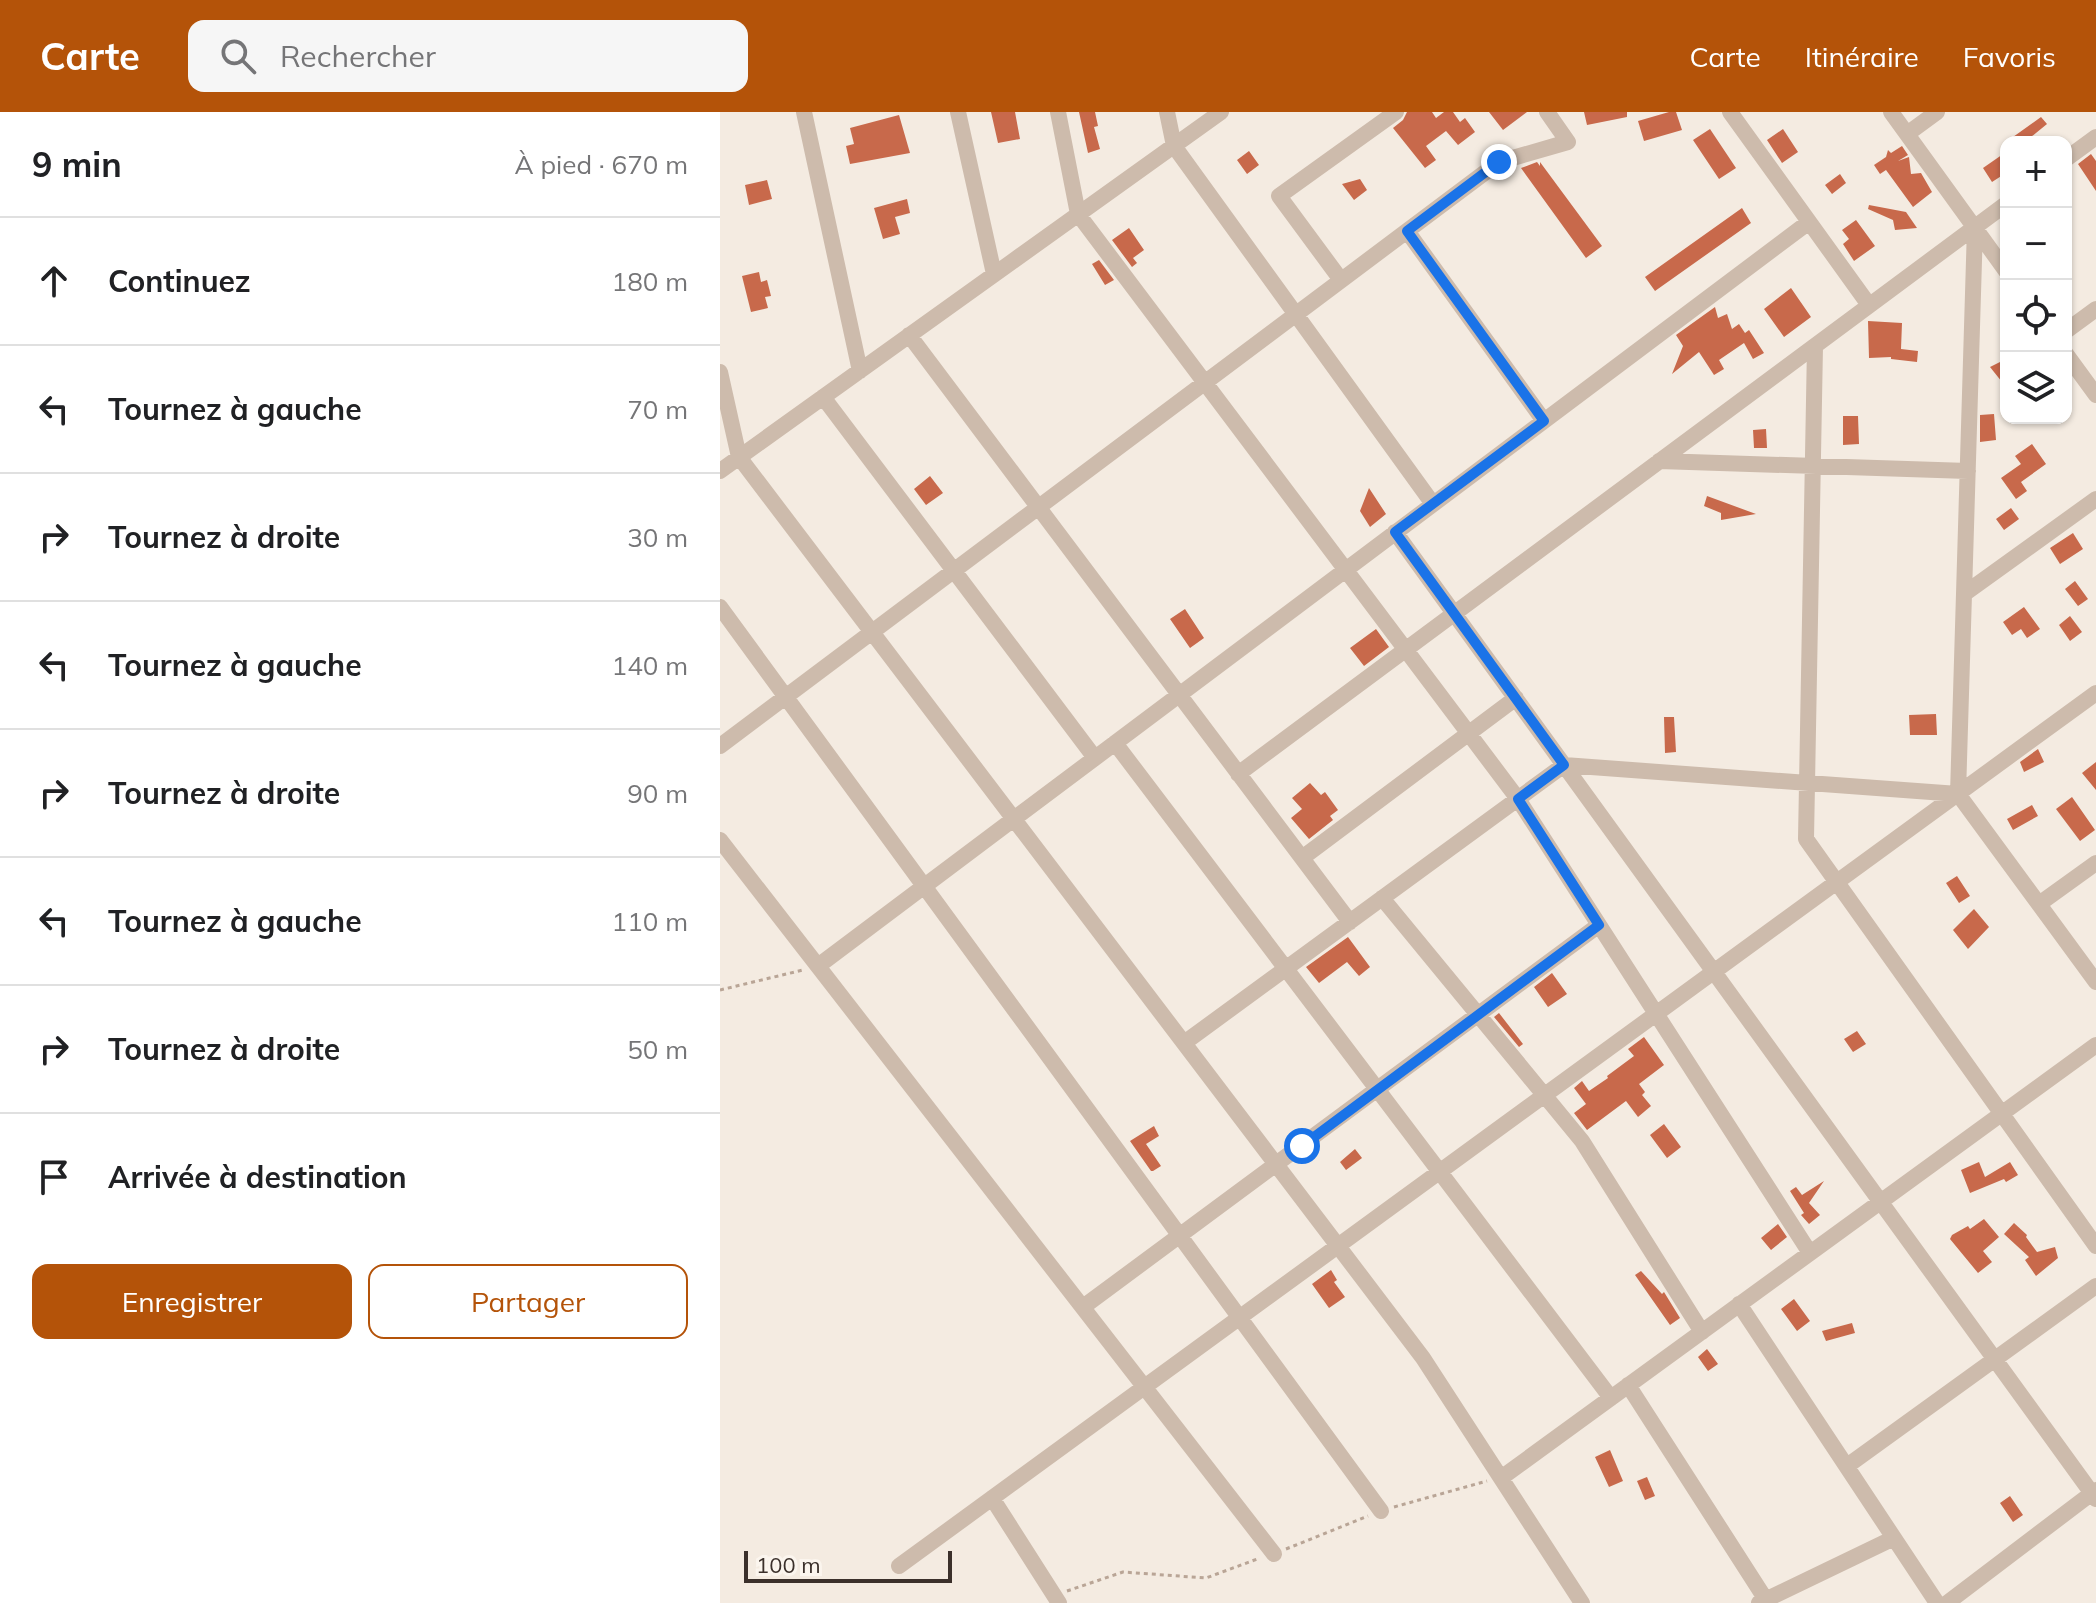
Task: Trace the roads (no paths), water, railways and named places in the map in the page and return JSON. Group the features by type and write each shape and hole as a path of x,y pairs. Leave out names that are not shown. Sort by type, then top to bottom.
{"street":[{"path":"804,112 860,371"},
{"path":"958,112 994,274"},
{"path":"1058,112 1078,214 1518,799 1810,1253"},
{"path":"1167,112 1174,146 1433,504"},
{"path":"720,471 1221,112"},
{"path":"1341,280 1279,196 1396,112"},
{"path":"720,746 1499,162 1568,142 1547,112"},
{"path":"1730,112 1869,305"},
{"path":"1891,112 2000,262"},
{"path":"1907,134 1937,112"},
{"path":"2072,155 2096,137"},
{"path":"1238,774 2001,208"},
{"path":"818,966 1809,222"},
{"path":"1975,227 1958,794 2096,982"},
{"path":"1407,231 1544,421"},
{"path":"2072,327 2096,309"},
{"path":"909,335 1350,922"},
{"path":"1815,346 1806,839 2096,1246"},
{"path":"2072,362 2096,395"},
{"path":"720,372 739,457 1423,1358 1582,1603"},
{"path":"823,397 1095,758"},
{"path":"1659,461 1968,471"},
{"path":"1964,594 2096,499"},
{"path":"1395,532 2095,1494 1947,1603"},
{"path":"720,607 1381,1511"},
{"path":"899,1566 2096,693"},
{"path":"1302,858 1516,698"},
{"path":"1115,743 1611,1398"},
{"path":"1184,1043 1564,765 1958,794"},
{"path":"720,840 1274,1554"},
{"path":"2039,904 2096,863"},
{"path":"1382,898 1582,1141 1702,1332"},
{"path":"1083,1307 1599,925"},
{"path":"1501,1478 2096,1045"},
{"path":"1847,1466 2096,1286"},
{"path":"1739,1304 1937,1603"},
{"path":"1628,1385 1764,1602 1894,1538"},
{"path":"992,1498 1059,1603"}]}
